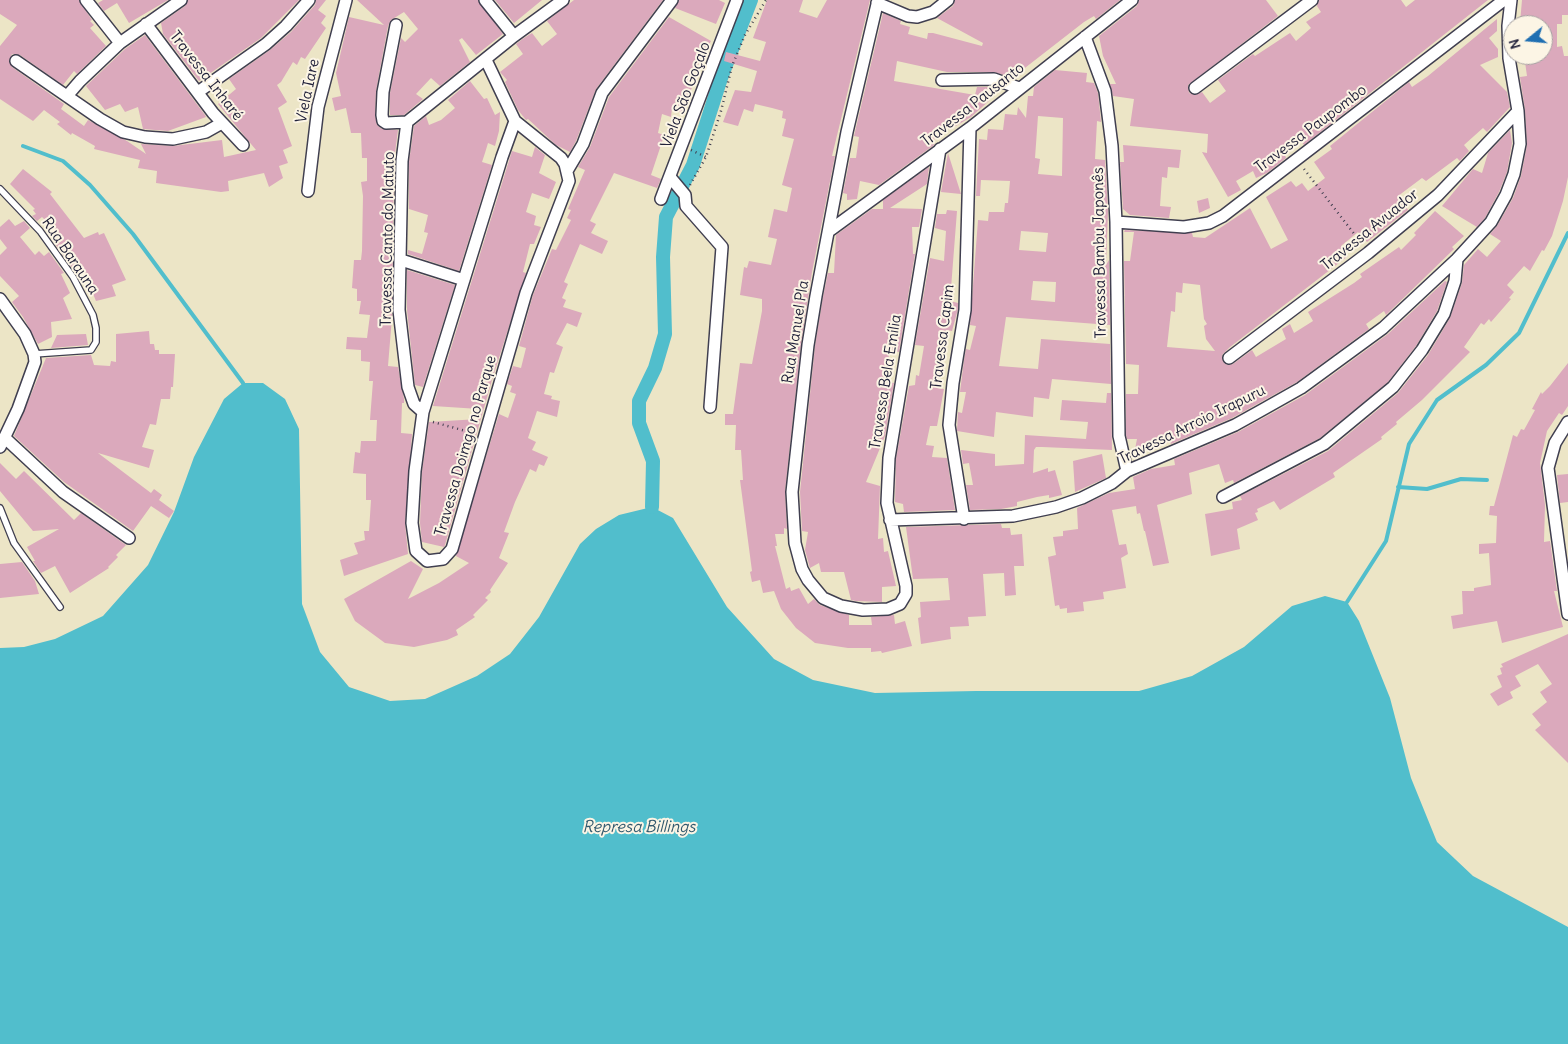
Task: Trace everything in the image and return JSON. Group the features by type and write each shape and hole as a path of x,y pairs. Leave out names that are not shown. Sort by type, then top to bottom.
{"street":[{"path":"86,0 120,43"},
{"path":"67,96 80,80 120,43 181,0"},
{"path":"198,92 266,44 286,26 309,0"},
{"name":"Viela Iare","path":"308,190 318,108 346,0"},
{"path":"485,0 514,36"},
{"path":"396,25 383,92 382,115 384,123 407,122 514,36 563,0"},
{"path":"567,171 583,144 602,92 672,0"},
{"name":"Viela São Goçalo","path":"661,199 671,178 737,0"},
{"path":"878,2 908,16 917,17 933,12 948,0"},
{"name":"Travessa Pausanto","path":"829,231 970,128 1132,0"},
{"path":"1195,88 1312,0"},
{"name":"Travessa Paupombo","path":"1116,222 1184,227 1209,223 1223,216 1504,0"},
{"name":"Travessa Arroio Irapuru","path":"890,520 1013,516 1056,507 1097,492 1127,471 1235,425 1301,388 1383,328 1457,259 1491,222 1506,196 1514,174 1520,144 1518,111 1509,58 1508,26 1510,0"},
{"name":"Rua Manuel Pla","path":"878,2 847,132 808,345 792,492 795,543 808,580 823,598 841,606 863,610 888,609"},
{"name":"Travessa Inharé","path":"146,24 222,123 243,145"},
{"name":"Travessa Bambu Japonês","path":"1086,37 1104,91 1109,117 1116,222 1119,436 1127,471"},
{"path":"486,60 515,121 556,153 565,164 567,171"},
{"path":"16,61 123,132 144,137 185,138 212,130 222,123"},
{"path":"942,80 994,79 1020,88"},
{"name":"Travessa Avuador","path":"1229,358 1368,253 1438,195 1518,111"},
{"name":"Travessa Doimgo no Parque","path":"515,121 502,157 423,415 415,471 412,523 416,551 427,561 443,560 452,549 526,294 568,185 567,171"},
{"name":"Travessa Canto do Matuto","path":"407,122 402,161 399,310 408,387 414,404 423,415"},
{"name":"Travessa Capim","path":"964,519 949,424 953,383 965,310 970,128"},
{"name":"Travessa Bela Emília","path":"888,609 896,607 904,599 906,586 890,520 887,486 889,458 940,149"},
{"path":"671,178 684,194 686,206 722,247 710,407"},
{"path":"1223,497 1324,444 1393,387 1422,350 1444,314 1455,281 1457,259"},
{"path":"401,260 464,280"},
{"path":"0,299 25,334 34,354 35,362 30,379 2,442 63,492 129,538"},
{"path":"1568,422 1555,443 1548,462 1553,515 1568,614"}],"lane":[{"name":"Rua Barauna","path":"0,189 40,231 73,277 93,315 96,328 96,342 91,350 34,354"},
{"path":"0,508 14,543 60,607"}],"path":[{"path":"684,194 704,156 721,112 731,66 766,0"},
{"path":"685,148 704,156"},
{"path":"1297,160 1368,253"},
{"path":"423,415 484,436"}],"water":[{"name":"Represa Billings","path":"243,383 263,383 285,399 299,429 302,604 320,652 349,687 390,701 425,699 477,676 510,654 539,617 580,544 596,529 619,515 652,507 673,518 727,607 774,659 813,680 875,693 1139,691 1192,676 1244,647 1292,606 1325,596 1347,602 1359,621 1390,698 1411,778 1437,842 1473,876 1568,927 1568,1044 0,1044 0,648 24,647 55,639 103,616 148,565 174,512 194,457 224,399"}],"building":[{"path":"0,0 79,0 94,25 90,28 106,46 77,74 74,71 63,85 20,55 12,54 9,61 12,67 64,104 61,109 84,126 88,120 127,141 146,154 141,144 173,146 222,140 224,157 256,150 218,104 236,89 229,79 270,50 291,32 315,5 316,0 326,0 318,10 326,16 321,23 326,28 305,59 301,57 297,65 293,62 281,82 277,85 287,102 278,108 292,146 283,150 288,163 279,166 283,178 269,187 264,173 228,181 229,191 221,192 156,183 157,171 138,168 140,160 94,149 95,146 72,133 71,135 57,124 60,122 44,110 33,121 0,99 0,46 17,25 0,14"},
{"path":"103,0 168,0 129,23 117,3 104,11 98,3"},
{"path":"188,0 299,0 261,38 199,81 163,34 161,23 185,6"},
{"path":"357,0 478,0 503,34 476,55 462,38 459,40 470,62 440,86 431,78 416,94 423,99 404,115 390,115 390,93 401,38 405,42 418,29 404,12 391,20 388,26 376,91 375,115 377,125 382,129 398,130 394,161 392,317 388,366 398,367 404,399 404,403 402,403 401,433 412,434 405,523 408,554 344,576 340,560 358,554 354,543 365,540 364,531 369,531 371,500 366,500 366,474 353,473 355,452 360,453 361,441 376,441 377,420 370,420 373,381 369,381 370,362 361,361 361,350 346,349 347,337 367,338 370,315 359,314 361,301 357,301 357,289 352,288 354,260 361,260 363,196 361,182 367,181 367,158 362,158 361,133 351,133 346,108 335,111 332,98 341,96 336,73 349,17 384,25"},
{"path":"495,0 542,0 514,23"},
{"path":"574,0 663,0 596,89 570,152 556,145 528,119 526,120 518,110 505,82 507,80 500,72 523,54 516,44 524,38 532,33 542,46 557,34 547,21"},
{"path":"679,0 719,0 725,3 716,24 675,8"},
{"path":"767,0 803,0 799,12 817,18 827,0 870,0 832,156 835,156 812,272 801,344 785,491 787,529 784,528 784,534 775,534 777,546 775,546 786,589 790,587 791,591 799,588 808,604 814,599 820,605 849,615 849,625 872,625 871,617 894,615 895,624 905,621 912,646 882,653 881,651 871,652 871,648 848,648 815,643 796,628 781,609 774,591 763,593 760,580 752,582 750,572 752,571 740,480 743,480 741,450 735,450 736,425 725,425 725,414 733,414 740,363 752,364 762,311 762,299 740,295 744,267 747,268 749,261 771,265 777,239 768,237 774,209 787,212 792,188 782,185 794,139 782,136 786,119 782,118 783,111 772,108 755,104 753,112 744,109 738,126 723,122 735,90 751,92 757,71 724,61 726,52 760,61 766,42 753,38"},
{"path":"955,0 1120,0 1096,19 1094,16 1084,22 1012,78 994,72 947,72 897,61 894,81 975,95 977,87 1001,89 980,99 990,100 971,117 956,126 936,128 934,145 879,185 860,181 857,199 847,200 847,194 843,193 850,158 856,158 859,137 854,136 883,13 901,21 900,24 910,27 908,34 927,39 928,33 933,33 982,46 983,43 937,18 953,6"},
{"path":"1139,0 1266,0 1278,16 1188,85 1189,93 1195,95 1202,92 1210,103 1226,91 1218,80 1253,54 1255,56 1290,33 1296,41 1311,28 1306,22 1321,12 1317,6 1319,0 1401,0 1406,7 1415,0 1488,0 1304,145 1300,140 1283,150 1286,158 1267,173 1256,178 1253,171 1236,181 1241,190 1228,197 1202,152 1207,153 1208,134 1130,126 1134,99 1113,96 1110,84 1116,84 1103,56 1099,36 1137,6"},
{"path":"1522,0 1568,0 1568,15 1562,15 1562,24 1557,24 1557,47 1562,46 1564,56 1568,56 1568,177 1552,236 1544,251 1542,250 1530,271 1524,266 1507,285 1514,292 1509,298 1511,299 1491,322 1489,319 1484,325 1481,323 1464,347 1470,352 1422,400 1396,422 1397,424 1381,437 1382,439 1333,473 1335,477 1280,510 1274,501 1257,509 1258,512 1255,513 1258,520 1237,529 1240,549 1211,556 1205,514 1233,509 1232,502 1242,500 1240,496 1328,451 1398,393 1428,355 1450,318 1462,283 1464,265 1478,249 1487,257 1501,241 1490,234 1497,226 1513,198 1521,176 1527,145 1525,110 1520,77 1527,76 1525,65 1553,65 1553,15 1521,15"},
{"path":"669,17 711,41 687,85 692,88 689,92 692,94 683,114 672,108 671,117 662,114 658,133 664,135 651,175 661,179 657,188 614,173 590,221 596,224 591,233 608,241 602,254 580,244 564,282 568,284 562,298 566,300 563,307 582,313 577,327 567,323 556,344 563,347 554,373 550,372 544,394 552,396 551,399 560,401 557,417 537,411 528,438 536,442 532,450 548,457 544,466 539,464 536,472 530,469 515,502 504,532 509,533 499,558 508,563 490,590 491,592 485,598 488,600 473,615 475,617 456,630 458,635 447,640 414,647 385,643 355,621 344,599 411,561 423,569 408,599 439,583 469,563 456,556 499,414 508,418 516,394 510,392 512,386 507,384 513,366 521,368 526,348 519,346 533,295 552,249 556,250 571,220 567,218 571,210 568,209 585,170 578,167 590,147 609,97"},
{"path":"1497,19 1497,31 1489,38 1498,49 1498,57 1480,65 1507,92 1510,107 1487,132 1483,128 1464,145 1469,151 1460,161 1457,158 1426,181 1422,178 1398,196 1408,210 1367,242 1358,232 1341,246 1348,256 1230,347 1222,355 1223,362 1227,365 1233,364 1252,350 1256,357 1286,339 1282,329 1290,324 1294,333 1313,321 1308,312 1354,283 1362,277 1360,274 1399,247 1401,250 1435,211 1464,236 1452,247 1454,249 1386,315 1384,311 1366,324 1369,329 1297,382 1232,418 1171,444 1170,442 1148,450 1135,449 1137,439 1127,439 1126,435 1126,394 1138,394 1139,365 1126,364 1124,261 1130,261 1134,232 1124,232 1125,230 1192,233 1193,237 1205,238 1250,208 1271,249 1288,240 1266,197 1291,181 1296,187 1302,183 1308,191 1325,178 1314,162 1332,149 1330,146 1409,82 1412,87","holes":["1183,283 1200,285 1204,319 1207,324 1204,326 1206,339 1215,351 1167,347 1171,311 1175,312 1176,292 1182,293"]},
{"path":"145,35 206,117 168,131 143,129 138,107 125,112 120,104 105,110 86,86 125,49"},
{"path":"1055,70 1087,73 1086,82 1094,83 1098,93 1101,122 1097,121 1095,159 1105,160 1108,211 1106,265 1109,260 1110,325 1006,317 999,366 1038,369 1041,339 1110,344 1111,384 1052,379 1049,399 1034,397 1033,417 996,412 994,437 957,431 958,412 962,413 966,392 960,392 964,360 966,349 970,350 976,326 970,325 978,220 988,221 989,212 1004,212 1005,203 1008,203 1010,181 981,180 980,196 976,196 979,139 987,140 988,129 1003,130 1005,114 1017,115 1018,107 1026,118 1028,96 1033,96 1034,87","holes":["1038,116 1063,118 1062,176 1038,174 1040,159 1035,158","1021,231 1048,233 1046,252 1019,250","1033,281 1056,282 1055,302 1031,300"]},
{"path":"470,81 484,99 487,98 495,115 500,112 499,131 495,146 488,143 482,162 492,165 459,271 408,254 408,250 422,254 428,233 424,232 428,215 409,209 409,162 414,126 426,116 429,125 441,120 455,108 448,100"},
{"path":"1510,130 1512,143 1507,172 1485,218 1477,227 1442,206 1473,169 1482,173 1488,153"},
{"path":"1123,145 1181,150 1179,168 1168,167 1167,178 1162,177 1160,206 1171,207 1169,218 1130,215 1123,209 1120,162 1124,162"},
{"path":"535,147 545,155 539,173 556,182 549,199 532,193 526,212 536,216 534,225 541,227 534,244 530,244 523,272 526,273 492,380 445,545 444,547 422,542 420,523 422,472 429,422 479,419 479,409 433,406 512,151 532,157"},
{"path":"948,153 961,194 941,192"},
{"path":"929,167 927,184 890,208 922,209 919,227 912,227 913,254 915,254 899,352 890,350 884,381 894,383 885,436 866,482 880,486 878,539 883,538 884,552 888,551 896,586 882,587 882,602 856,601 851,600 844,572 821,572 819,563 810,568 805,550 808,532 802,531 800,492 815,346 823,297 828,273 834,273 836,235 872,209 883,209 883,200"},
{"path":"23,169 52,192 50,194 84,238 98,232 99,235 104,233 126,280 112,285 116,296 96,301 81,265 73,269 56,245 64,239 42,217 37,221 32,216 36,214 33,210 35,209 10,184"},
{"path":"1208,198 1210,208 1199,213 1197,201"},
{"path":"947,210 957,211 950,301 958,303 958,309 952,331 946,330 937,388 944,389 937,426 930,426 926,445 934,446 932,457 947,458 955,510 904,512 903,504 895,502 896,459 909,386 915,385 916,375 919,376 924,346 915,345 930,258 944,261 946,231 935,228 937,214 946,214"},
{"path":"9,219 15,226 24,221 30,228 20,237 35,255 39,251 44,256 49,252 64,273 61,274 70,293 63,298 72,319 51,322 52,337 38,344 12,302 19,296 0,276 0,255 7,248 0,239 0,227"},
{"path":"407,270 455,285 423,387 415,385 407,310"},
{"path":"1445,281 1447,282 1437,311 1416,346 1388,382 1320,438 1234,483 1233,480 1225,483 1219,464 1189,473 1192,494 1157,505 1169,563 1153,566 1140,513 1137,514 1136,506 1112,510 1119,545 1126,544 1128,554 1121,558 1126,588 1103,592 1104,599 1083,602 1084,611 1067,613 1067,608 1060,609 1059,605 1055,606 1048,557 1056,555 1053,537 1063,536 1063,531 1078,529 1077,508 1109,493 1135,489 1133,477 1151,469 1175,465 1174,459 1238,432 1305,395 1388,334"},
{"path":"149,331 150,344 154,344 155,350 159,350 159,354 175,354 173,387 171,387 170,399 161,399 156,425 150,424 142,447 154,450 149,468 98,453 151,493 154,489 162,495 159,500 174,511 169,518 151,506 133,531 64,482 14,436 46,358 91,355 94,365 110,366 111,361 116,362 116,334"},
{"path":"86,334 88,345 51,348 57,335"},
{"path":"1568,363 1568,406 1562,415 1559,413 1547,431 1540,463 1545,505 1544,542 1550,541 1557,591 1554,591 1563,627 1502,643 1497,621 1453,629 1451,616 1463,614 1462,591 1474,591 1474,588 1491,585 1489,553 1479,554 1479,544 1496,543 1497,516 1489,515 1490,506 1494,506 1513,435 1517,437 1521,429 1524,430 1535,410 1532,409 1541,392 1542,394 1550,386"},
{"path":"1107,393 1111,393 1112,450 1036,447 1034,450 1033,473 1048,468 1048,472 1055,470 1062,495 1049,498 1049,495 1037,497 1017,502 1017,506 1001,509 970,510 966,485 973,485 969,463 963,464 961,450 995,454 995,466 1024,464 1025,435 1086,439 1088,422 1060,420 1062,400 1106,403"},
{"path":"1102,454 1106,478 1075,492 1073,461"},
{"path":"0,463 16,479 24,471 74,520 81,513 126,545 116,555 118,557 109,568 70,593 55,566 41,573 27,547 59,529 33,531 0,491"},
{"path":"1568,474 1568,502 1560,503 1557,475"},
{"path":"1001,524 1002,528 1010,528 1011,535 1022,534 1024,566 1014,566 1016,595 1005,596 1004,573 983,574 986,616 968,617 969,626 950,627 951,639 921,644 918,618 921,617 920,602 950,600 948,578 913,579 906,527"},
{"path":"22,562 35,581 39,594 0,598 0,564"},
{"path":"1568,634 1568,763 1535,730 1541,725 1532,714 1547,702 1540,692 1552,684 1538,664 1515,676 1521,686 1510,692 1513,698 1498,706 1490,694 1502,687 1497,676 1502,674 1500,668 1503,667 1501,664"}],"waterway":[{"path":"652,507 653,461 639,423 639,401 655,368 665,334 663,257 666,217 693,165 721,78 751,0"},
{"path":"23,146 63,161 90,185 133,234 243,383"},
{"path":"1347,602 1386,541 1409,444 1437,400 1486,365 1519,333 1568,233"},
{"path":"1398,487 1427,489 1461,479 1487,480"}]}
